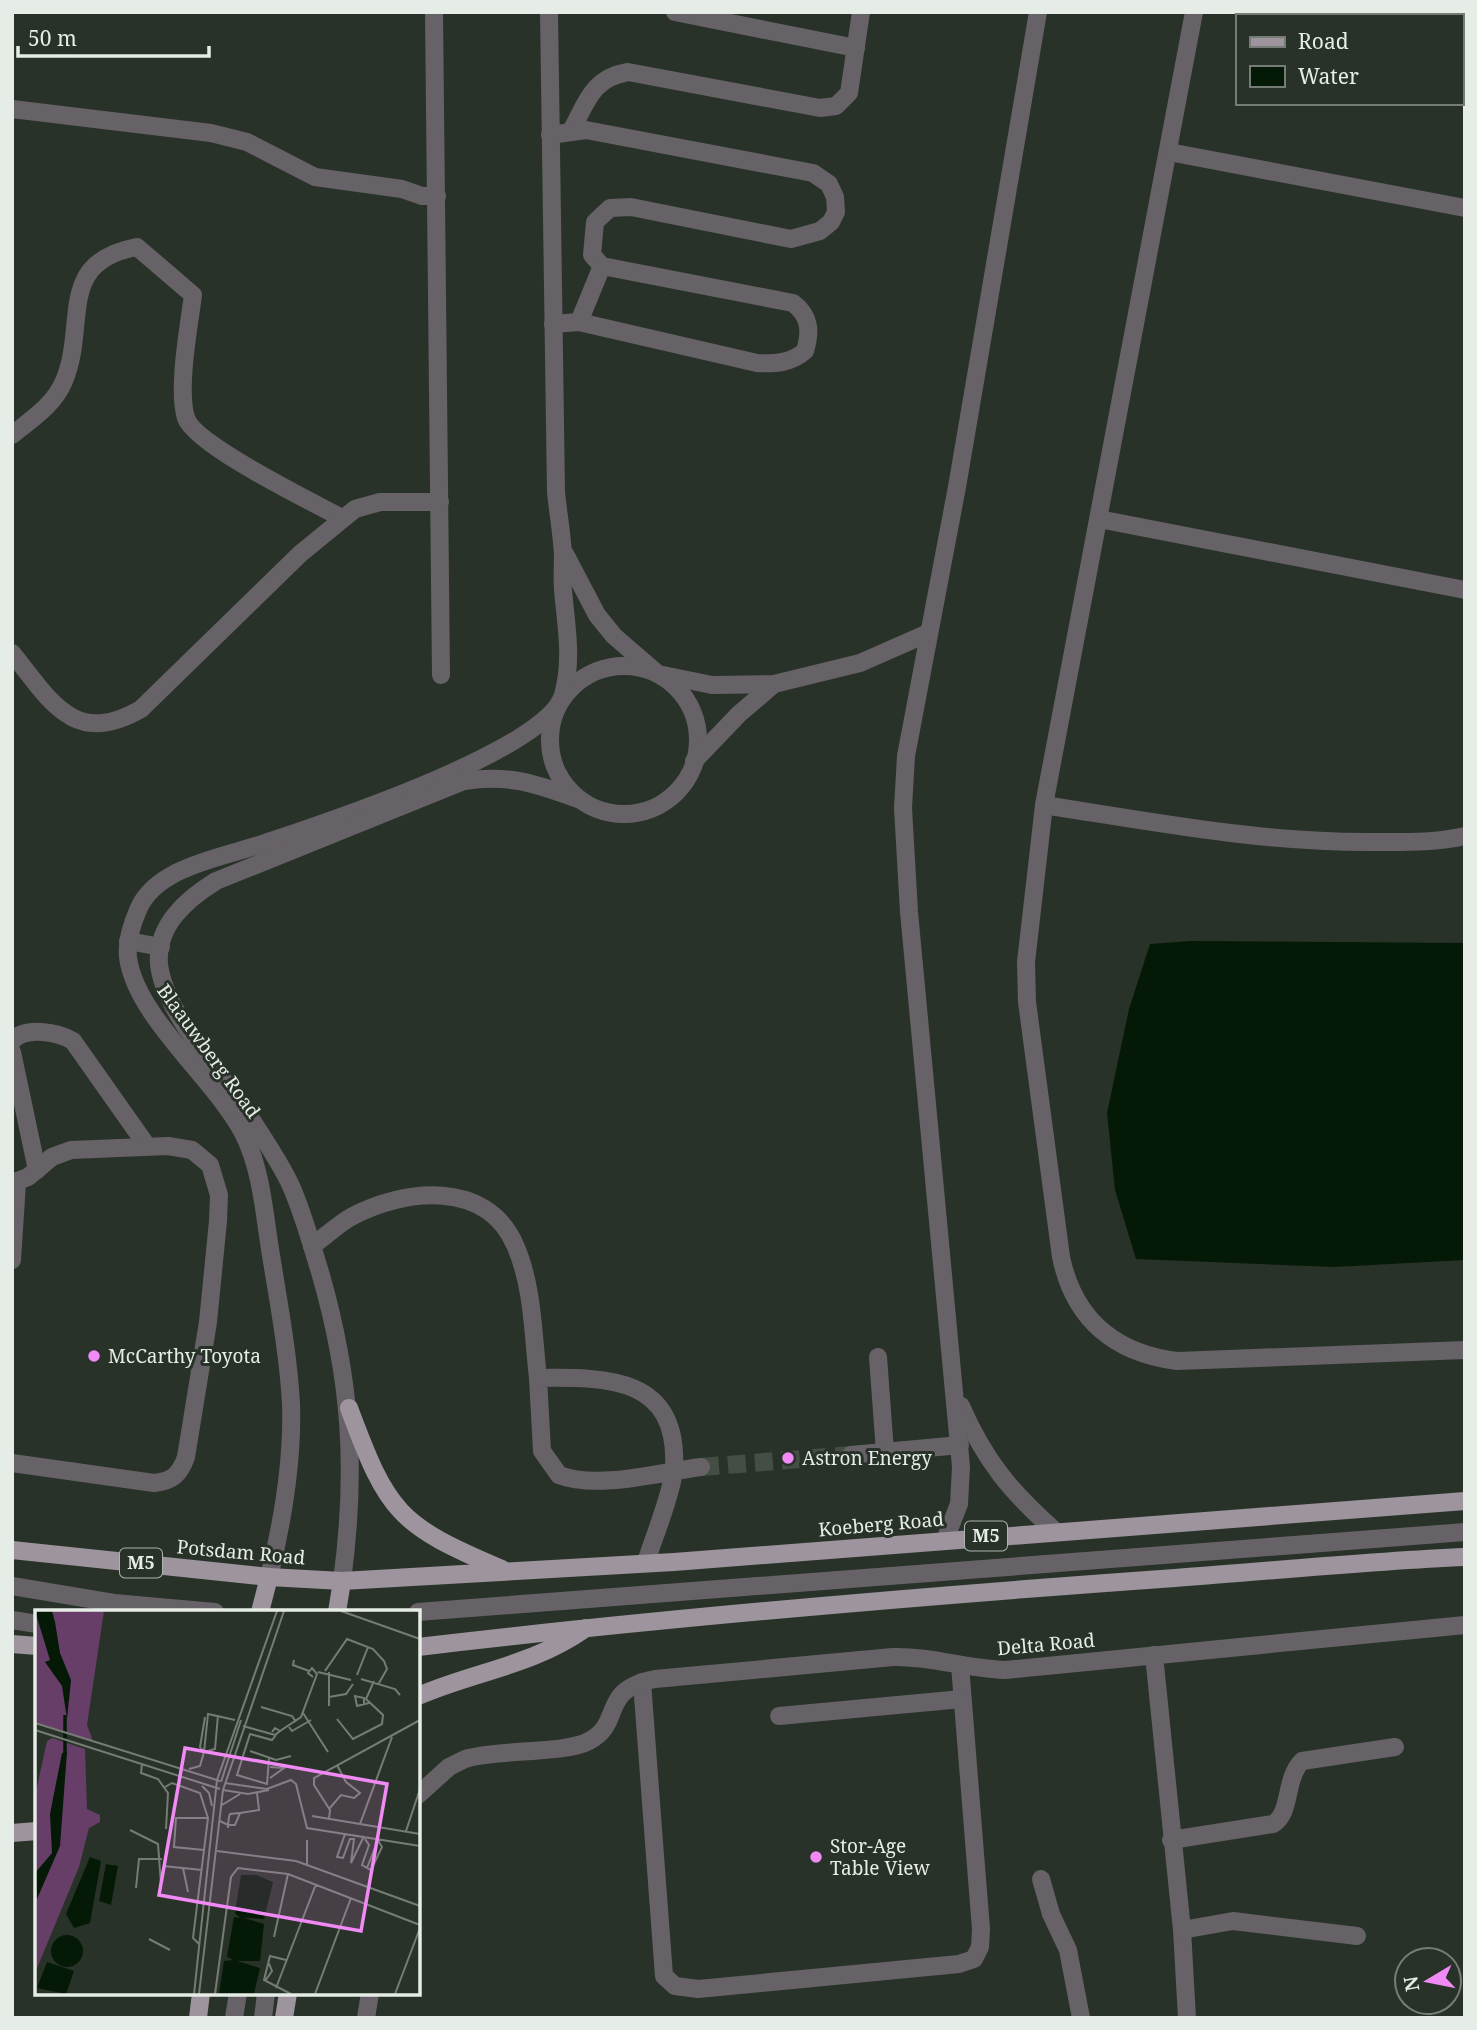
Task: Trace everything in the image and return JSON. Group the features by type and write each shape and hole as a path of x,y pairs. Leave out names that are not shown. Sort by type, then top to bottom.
{"main road":[{"path":"349,1408 377,1478 398,1510 427,1535 507,1572"},
{"name":"Koeberg Road","path":"342,1581 507,1572 1465,1501"},
{"name":"Potsdam Road","path":"12,1550 269,1577 342,1581"},
{"path":"420,1647 589,1626 1001,1590 1378,1561 1465,1557"},
{"name":"Blaauwberg Road","path":"261,1610 269,1577"},
{"name":"Blaauwberg Road","path":"337,1610 342,1581"},
{"path":"420,1695 541,1656 589,1626"},
{"path":"12,1644 35,1646"},
{"path":"12,1833 35,1831"},
{"path":"198,2018 201,1995"},
{"path":"284,2018 288,1995"}],"street":[{"path":"434,12 441,675"},
{"path":"549,12 556,492 570,649 562,699 550,734 551,752 565,786 578,799 607,812 638,813 654,808 679,789 694,761 739,714 774,684"},
{"path":"675,12 856,48"},
{"path":"571,131 598,84 611,75 628,72 820,108 836,106 849,93 861,12"},
{"path":"945,1540 958,1504 960,1445 910,926 904,834 905,756 926,634 957,488 1038,12"},
{"path":"1194,12 1044,805 1026,962 1027,1002 1066,1283 1077,1305 1116,1342 1147,1355 1177,1361 1465,1350"},
{"path":"12,109 211,133 247,142 315,177 402,189 422,196 437,196"},
{"path":"551,135 571,131 650,141 813,173 829,184 835,197 836,212 831,222 820,232 791,239 631,207 610,208 594,222 592,254 602,266 793,303 805,315 809,338 805,351 788,361 757,363 579,322 553,324"},
{"path":"1169,152 1465,208"},
{"path":"12,435 52,402 63,382 69,367 82,286 93,265 117,251 137,247 193,295 184,405 192,429 220,450 342,518"},
{"path":"579,322 602,266"},
{"path":"12,653 67,717 82,722 124,719 141,709 300,554 355,509 372,504 440,502"},
{"path":"1099,519 1465,590"},
{"path":"563,551 597,615 614,636 683,696 691,711 697,736 694,761"},
{"path":"562,699 576,682 605,669 637,667 657,674 712,685 774,684 860,663 926,634"},
{"name":"Blaauwberg Road","path":"269,1577 281,1530 291,1404 286,1353 255,1168 242,1132 152,1011 134,980 128,958 128,941 140,904 161,881 327,821 480,760 538,725 562,699"},
{"name":"Blaauwberg Road","path":"342,1581 351,1479 349,1408 338,1335 291,1186 253,1120 182,1023 167,995 159,963 161,947 174,915 188,898 216,881 464,781 491,776 522,779 578,799"},
{"path":"1044,805 1271,837 1354,842 1443,842 1465,836"},
{"path":"128,941 161,947"},
{"path":"12,1041 22,1033 35,1032 63,1035 73,1041 147,1146"},
{"path":"12,1052 37,1170"},
{"path":"12,1260 15,1183 52,1157 71,1150 168,1146 192,1150 210,1166 219,1195 208,1322 186,1457 181,1471 173,1478 154,1483 12,1463"},
{"path":"312,1246 351,1217 399,1200 446,1196 475,1201 504,1225 521,1262 538,1378 542,1451 559,1475 593,1481 701,1467"},
{"path":"878,1357 885,1452"},
{"path":"538,1378 609,1381 638,1389 651,1396 661,1407 671,1429 674,1471 646,1562"},
{"path":"956,1393 994,1469 1014,1494 1055,1531"},
{"path":"851,1455 960,1445"},
{"path":"420,1612 1465,1532"},
{"path":"12,1586 114,1603 193,1610"},
{"path":"12,1620 35,1624"},
{"name":"Delta Road","path":"642,1682 893,1657 931,1658 960,1665 1005,1670 1465,1625"},
{"path":"1154,1655 1182,1930 1187,2018"},
{"path":"420,1792 449,1767 479,1755 580,1745 598,1735 620,1693 642,1682 664,1976 675,1986 698,1989 947,1966 974,1959 980,1947 981,1929 960,1665"},
{"path":"779,1716 962,1699"},
{"path":"1171,1840 1273,1824 1283,1815 1290,1779 1302,1761 1395,1747"},
{"path":"1041,1879 1051,1914 1068,1950 1081,2018"},
{"path":"1182,1930 1233,1922 1357,1936"},
{"path":"234,2018 238,1995"},
{"path":"263,2018 266,1995"},
{"path":"366,2018 370,1995"}],"water":[{"path":"1191,941 1465,943 1465,1260 1334,1267 1136,1259 1115,1190 1107,1113 1129,1009 1150,944"}],"tunnel":[{"path":"701,1467 851,1455"}],"place":[{"name":"McCarthy Toyota","path":"94,1356"},
{"name":"Astron Energy","path":"788,1458"},
{"name":"Stor-Age Table View","path":"816,1857"}]}
